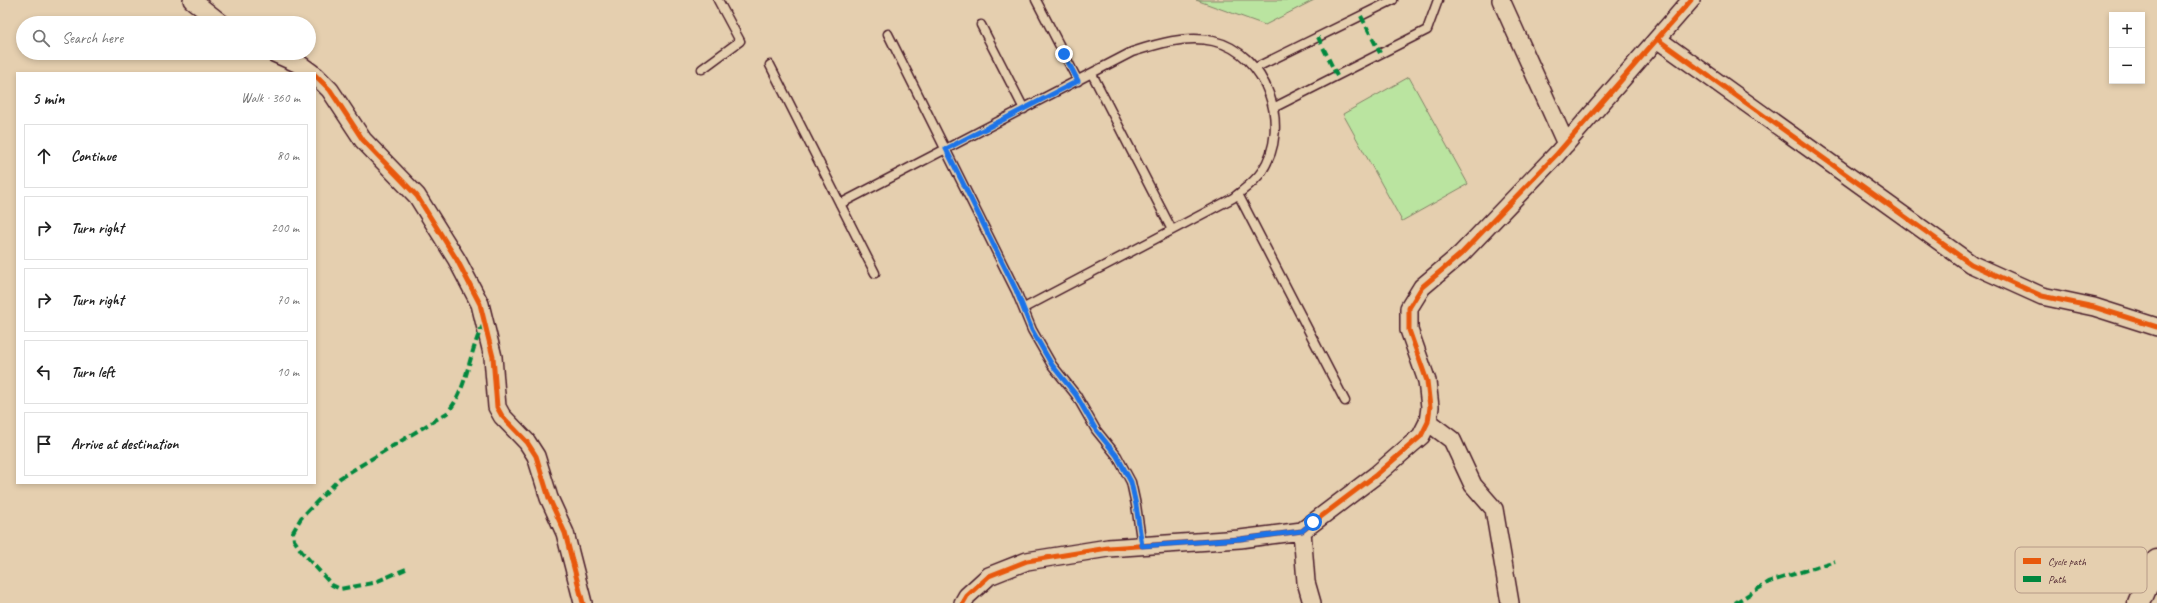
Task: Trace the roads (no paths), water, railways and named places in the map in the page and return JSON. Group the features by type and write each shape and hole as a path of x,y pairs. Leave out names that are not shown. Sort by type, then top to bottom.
{"main road":[{"path":"2147,584 2157,561"},
{"path":"2139,603 2143,593"}],"street":[{"path":"192,0 212,16"},
{"path":"1501,0 1566,144"},
{"path":"964,603 967,596 989,576 1027,561 1108,548 1240,539 1302,531 1376,475 1421,436 1428,422 1430,407 1428,380 1409,330 1409,308 1422,286 1461,254 1566,144 1691,0"},
{"path":"1658,39 1970,264 2042,296 2094,307 2157,327"},
{"path":"290,60 301,65 311,72"},
{"path":"316,77 330,90 363,140 417,196 457,260 480,304 493,357 496,407 502,416 527,442 536,456 549,498 565,533 583,603"},
{"path":"1428,422 1452,440 1473,485 1494,510 1510,603"},
{"path":"1302,531 1306,582 1312,603"}],"lane":[{"path":"702,69 740,41 718,0"},
{"path":"1036,0 1078,81"},
{"path":"1255,68 1393,0"},
{"path":"1273,108 1426,30 1438,0"},
{"path":"981,25 1024,109"},
{"path":"888,34 1024,308 1032,330 1052,365 1076,395 1096,430 1117,456 1131,482 1142,546"},
{"path":"840,204 1132,52 1183,39 1213,41 1237,51 1252,63 1265,84 1273,108 1275,125 1271,151 1262,171 1238,194 1024,308"},
{"path":"770,65 875,273"},
{"path":"1092,74 1172,230"},
{"path":"1238,194 1345,401"}]}
